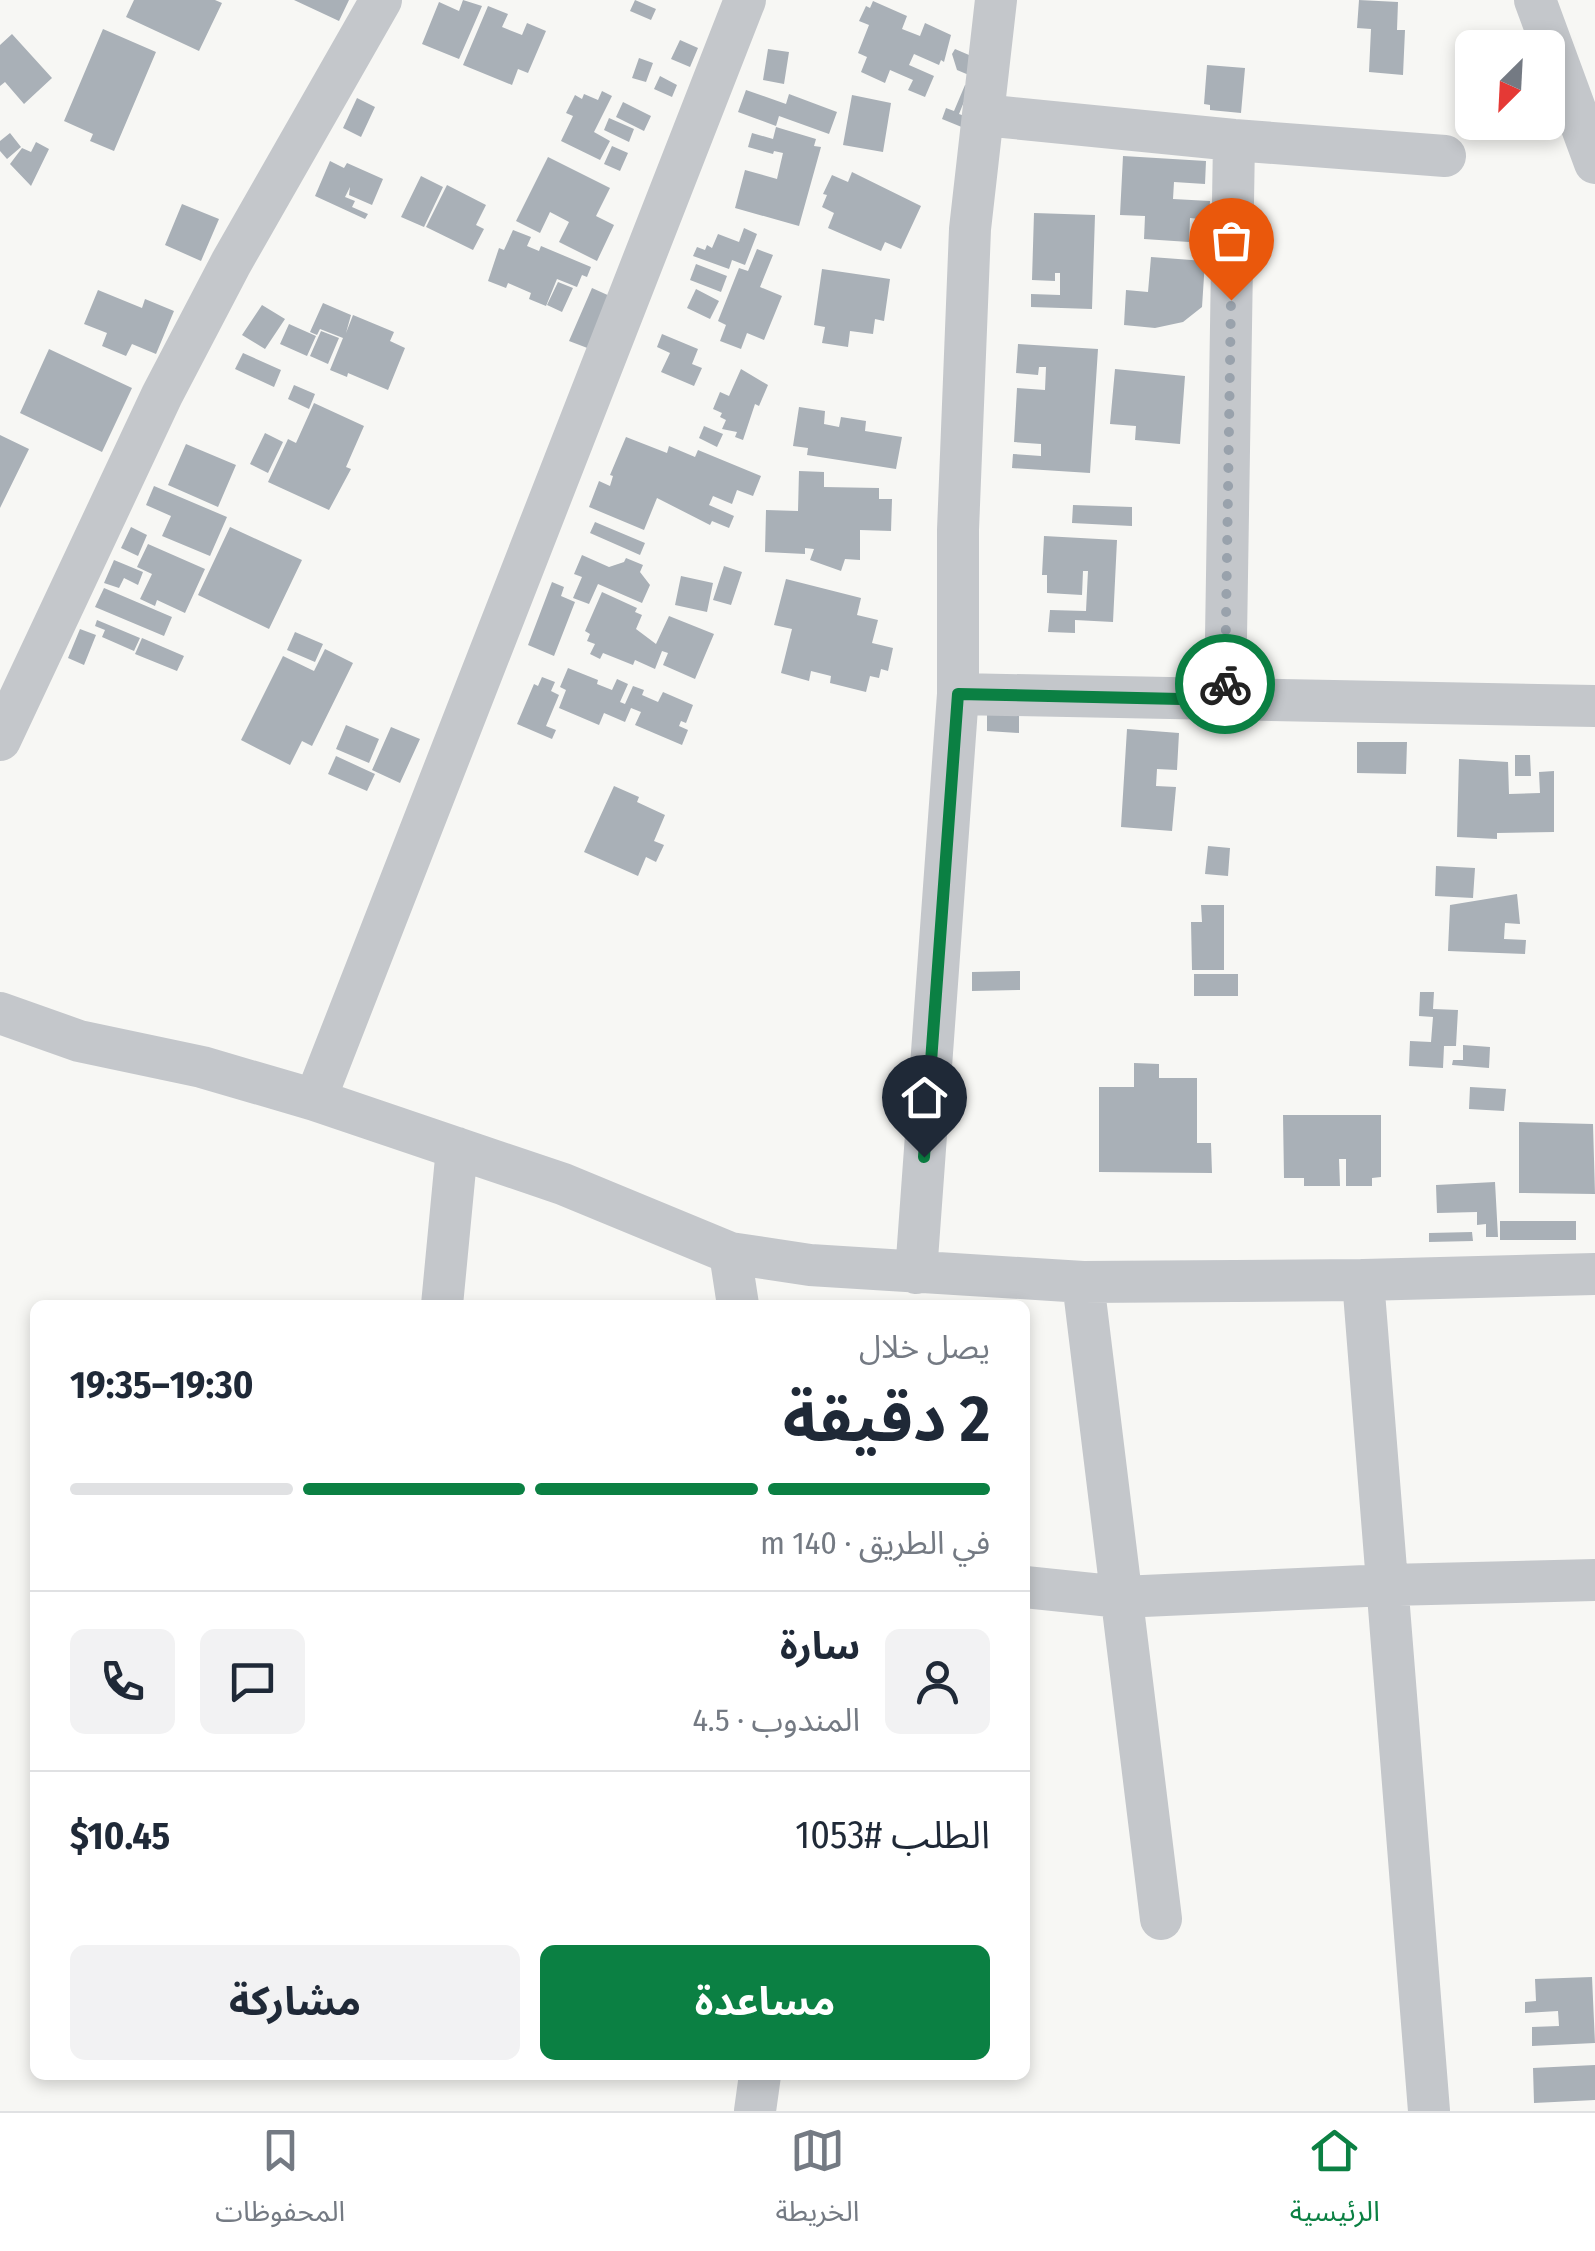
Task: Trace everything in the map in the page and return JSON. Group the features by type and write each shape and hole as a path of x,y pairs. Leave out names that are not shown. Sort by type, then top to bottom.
{"street":[{"path":"0,740 171,378 231,263 381,0"},
{"path":"315,1100 745,0"},
{"path":"916,1272 958,694 958,530 969,248 996,0"},
{"path":"1535,0 1595,164"},
{"path":"983,115 1445,156"},
{"path":"1225,700 1234,140"},
{"path":"958,694 1595,706"},
{"path":"0,1013 79,1040 202,1067 315,1100 563,1184 730,1253 810,1265 1083,1282 1595,1274"},
{"path":"442,1300 456,1148"},
{"path":"730,1253 737,1300"},
{"path":"1362,1280 1430,2111"},
{"path":"1083,1282 1161,1919"},
{"path":"1030,1587 1121,1597 1595,1580"},
{"path":"755,2111 759,2080"}],"building":[{"path":"134,0 222,3 199,51 126,17"},
{"path":"294,0 349,0 339,21"},
{"path":"463,0 482,6 459,59 422,44 439,2 459,11"},
{"path":"635,0 656,9 651,20 630,11"},
{"path":"1359,0 1398,2 1397,30 1405,30 1403,75 1369,72 1371,29 1357,28"},
{"path":"873,1 907,16 902,29 920,36 925,23 951,35 944,62 941,60 939,65 914,54 909,65 934,76 925,97 908,90 913,80 890,70 885,83 861,72 867,57 858,53 869,25 859,21"},
{"path":"488,6 508,14 502,27 522,35 527,23 546,31 528,73 518,69 512,85 463,65"},
{"path":"103,29 156,52 114,151 90,141 93,134 64,121"},
{"path":"12,34 52,78 24,104 5,82 0,86 0,45"},
{"path":"680,40 698,48 690,67 671,59"},
{"path":"768,49 789,52 784,84 763,80"},
{"path":"955,49 983,61 976,78 957,70 952,54"},
{"path":"639,58 653,63 646,82 632,78"},
{"path":"1207,65 1245,68 1241,113 1210,110 1210,105 1204,104"},
{"path":"660,76 677,85 672,97 654,89"},
{"path":"965,85 970,87 959,114 973,119 969,130 942,119 946,108 954,111"},
{"path":"746,90 786,104 789,94 837,112 829,134 779,116 776,126 738,112"},
{"path":"602,91 612,96 594,132 610,141 600,160 561,141 573,116 566,113 575,95 598,100"},
{"path":"852,95 891,103 883,152 843,145"},
{"path":"357,98 375,107 361,137 343,128"},
{"path":"623,102 651,116 644,131 616,117"},
{"path":"609,118 634,129 629,142 604,130"},
{"path":"776,127 816,139 814,146 821,147 799,226 735,208 745,170 777,179 783,153 748,147 752,133 773,139"},
{"path":"10,133 21,147 7,159 0,151 0,141"},
{"path":"36,142 49,149 31,186 10,164 22,148 31,152"},
{"path":"612,146 628,153 620,171 604,164"},
{"path":"1123,156 1206,161 1205,184 1174,182 1173,199 1210,201 1209,220 1190,218 1189,242 1144,239 1145,216 1120,215"},
{"path":"548,157 610,188 596,216 614,225 597,261 559,242 569,222 550,212 540,233 516,221"},
{"path":"330,161 344,168 347,163 383,179 372,205 349,195 350,187 345,197 355,201 352,207 368,214 365,219 315,196"},
{"path":"852,172 921,206 901,249 885,242 881,251 828,228 834,213 822,207 827,195 823,194 832,175 848,182"},
{"path":"421,176 443,187 424,227 401,217"},
{"path":"447,185 486,205 476,225 484,229 473,250 426,227"},
{"path":"182,204 219,219 201,261 165,245"},
{"path":"1034,213 1095,215 1092,309 1031,307 1031,294 1060,295 1060,273 1055,273 1055,281 1032,280"},
{"path":"744,228 757,234 745,265 732,260 729,269 693,256 697,247 712,248 718,234 739,242"},
{"path":"513,230 531,237 527,246 539,251 541,246 591,267 587,277 582,275 577,287 557,279 546,306 529,299 531,293 508,283 506,288 488,281 499,248 504,250"},
{"path":"757,249 773,255 760,287 782,296 764,340 747,333 741,349 720,341 726,325 718,321 739,268 748,271"},
{"path":"1151,257 1205,261 1202,307 1183,322 1155,328 1124,325 1126,290 1148,292"},
{"path":"696,264 727,276 721,292 690,280"},
{"path":"822,269 890,279 884,321 875,319 873,334 850,331 848,347 822,343 825,327 814,325"},
{"path":"558,282 573,288 562,312 547,305"},
{"path":"592,288 612,297 590,349 569,341"},
{"path":"696,289 719,301 710,319 687,308"},
{"path":"98,290 142,308 145,299 174,311 156,354 132,344 126,356 102,346 107,333 84,324"},
{"path":"323,303 351,315 346,333 353,315 394,332 390,341 405,348 388,390 348,373 347,377 330,370 343,338 320,329 317,335 310,332"},
{"path":"262,305 285,319 265,349 242,335"},
{"path":"289,324 316,336 307,356 280,344"},
{"path":"321,331 339,338 328,364 310,356"},
{"path":"662,334 698,349 692,364 702,368 694,386 661,372 670,353 657,347"},
{"path":"1018,344 1098,349 1090,473 1012,468 1013,454 1041,456 1041,444 1014,442 1017,388 1045,390 1046,367 1039,367 1038,375 1016,373"},
{"path":"49,349 132,388 102,452 20,413"},
{"path":"243,353 281,370 274,387 235,369"},
{"path":"741,369 768,385 759,406 755,404 743,440 735,437 737,432 722,429 726,420 713,409 720,392 729,396"},
{"path":"1115,369 1185,376 1180,444 1135,440 1136,426 1110,424"},
{"path":"294,385 315,394 309,409 288,399"},
{"path":"314,403 364,426 346,467 351,469 329,510 268,482 288,439 296,443"},
{"path":"799,407 825,411 824,424 839,427 841,417 866,421 865,431 902,437 896,469 807,455 808,448 793,446"},
{"path":"704,426 723,434 717,447 699,438"},
{"path":"265,433 283,442 268,473 250,464"},
{"path":"0,435 29,449 0,508"},
{"path":"626,437 667,453 669,446 695,457 698,450 761,476 753,496 737,490 732,504 713,496 709,505 734,516 729,528 712,521 710,525 657,498 644,530 589,507 599,481 610,486 610,475"},
{"path":"186,444 236,465 218,507 168,485"},
{"path":"799,471 824,472 824,487 879,488 879,499 892,499 891,531 860,530 860,560 845,559 841,571 810,560 814,549 805,548 805,554 765,552 766,510 798,511"},
{"path":"154,486 227,517 210,556 162,536 171,516 146,505"},
{"path":"1073,505 1132,507 1132,526 1072,523"},
{"path":"595,522 645,543 640,555 590,533"},
{"path":"131,527 147,535 138,556 121,548"},
{"path":"230,527 302,560 269,629 198,595"},
{"path":"1044,536 1117,540 1113,622 1075,620 1075,633 1048,632 1050,610 1086,611 1088,571 1083,571 1082,595 1047,593 1047,575 1042,575"},
{"path":"148,544 205,569 185,613 157,600 155,606 140,599 152,574 137,567"},
{"path":"582,555 609,567 626,558 643,565 640,572 650,585 642,603 598,584 589,604 573,598 582,577 574,574"},
{"path":"114,560 143,572 138,585 124,578 119,588 104,583"},
{"path":"724,566 742,572 731,605 713,600"},
{"path":"681,576 713,583 707,612 675,605"},
{"path":"786,579 861,598 857,615 878,620 872,643 893,648 888,671 881,669 879,678 870,676 866,692 830,683 831,676 811,671 809,681 781,673 792,629 774,625"},
{"path":"552,582 564,587 561,596 575,602 554,656 528,645"},
{"path":"104,588 172,617 164,636 95,607"},
{"path":"602,592 637,608 635,612 642,615 636,629 656,644 669,616 714,634 695,679 663,665 668,653 662,651 655,669 635,660 633,665 603,653 600,659 590,654 595,644 587,641 590,634 585,631"},
{"path":"97,620 140,638 134,651 102,637 105,630 95,626"},
{"path":"80,629 96,635 84,665 68,658"},
{"path":"295,632 323,644 315,662 287,650"},
{"path":"142,638 184,656 177,671 135,654"},
{"path":"325,649 353,663 312,746 302,741 290,765 241,740 283,656 314,671"},
{"path":"568,668 612,690 617,679 628,684 620,702 625,704 633,686 658,702 663,692 693,705 686,723 681,721 679,726 688,730 682,745 635,725 641,712 631,708 625,722 604,713 599,725 559,708 566,690 560,687"},
{"path":"542,677 555,682 551,691 559,695 546,726 556,730 552,739 517,724 534,684 538,686"},
{"path":"987,711 1019,712 1019,733 987,731"},
{"path":"346,725 379,739 369,763 336,749"},
{"path":"391,727 420,739 400,783 372,770"},
{"path":"1127,729 1179,733 1177,770 1157,769 1156,786 1176,787 1172,831 1121,827"},
{"path":"1357,742 1407,742 1406,774 1357,773"},
{"path":"1515,755 1530,755 1531,776 1515,776"},
{"path":"336,756 375,774 367,791 328,774"},
{"path":"1459,759 1508,762 1509,794 1540,793 1539,772 1554,771 1554,832 1497,833 1497,839 1457,837"},
{"path":"614,786 665,815 654,841 664,845 656,862 646,857 638,876 584,852"},
{"path":"1208,846 1230,848 1228,876 1205,874"},
{"path":"1436,866 1475,868 1473,898 1435,896"},
{"path":"1517,894 1520,924 1505,923 1504,939 1526,940 1525,954 1448,951 1450,905"},
{"path":"1201,905 1224,905 1224,970 1192,970 1191,922 1202,922"},
{"path":"1020,971 1020,990 972,991 972,972"},
{"path":"1194,974 1238,974 1238,996 1194,996"},
{"path":"1420,992 1434,992 1433,1009 1458,1010 1456,1046 1444,1046 1443,1068 1409,1066 1410,1041 1431,1042 1433,1017 1419,1016"},
{"path":"1463,1045 1490,1047 1489,1068 1452,1065 1453,1060 1463,1060"},
{"path":"1134,1063 1159,1064 1159,1078 1197,1078 1197,1143 1211,1143 1212,1173 1099,1172 1099,1087 1134,1087"},
{"path":"1470,1087 1506,1089 1504,1111 1469,1109"},
{"path":"1283,1115 1381,1115 1381,1177 1372,1178 1372,1186 1346,1186 1346,1159 1339,1159 1340,1186 1304,1186 1304,1178 1284,1178"},
{"path":"1519,1122 1593,1124 1595,1194 1519,1193"},
{"path":"1495,1182 1498,1237 1486,1237 1486,1224 1477,1225 1477,1212 1437,1213 1436,1185"},
{"path":"1500,1221 1576,1221 1576,1240 1500,1240"},
{"path":"1472,1232 1473,1241 1429,1242 1429,1233"},
{"path":"1592,1977 1595,2043 1532,2046 1532,2027 1559,2026 1558,2011 1525,2013 1525,2002 1536,2001 1535,1979"},
{"path":"1595,2065 1595,2100 1534,2103 1533,2068"}],"way so far":[{"path":"1225,684 1231,300"}],"route":[{"path":"924,1157 958,694 1225,700 1225,684"}]}
